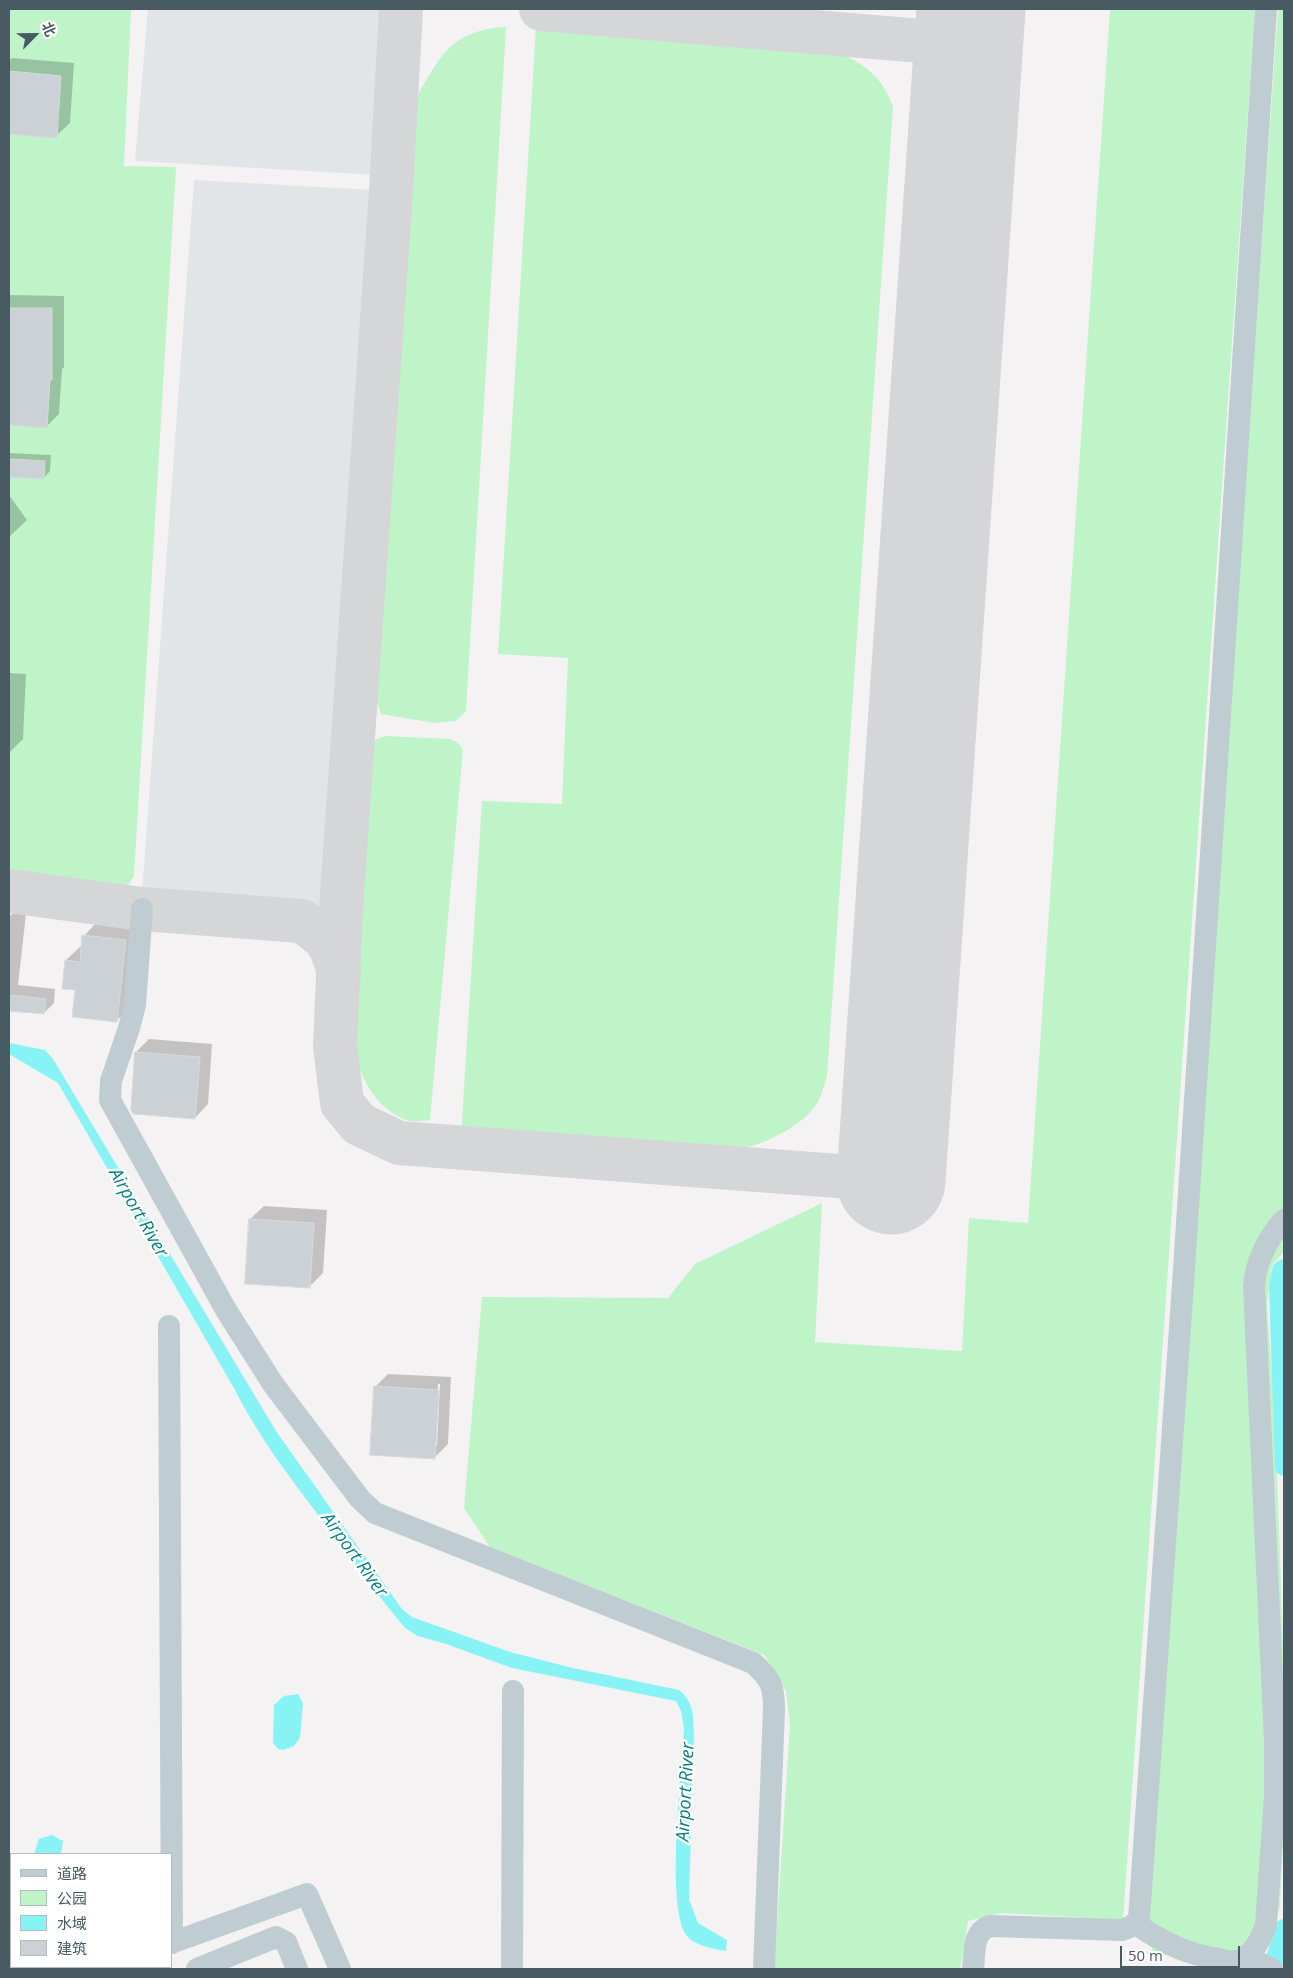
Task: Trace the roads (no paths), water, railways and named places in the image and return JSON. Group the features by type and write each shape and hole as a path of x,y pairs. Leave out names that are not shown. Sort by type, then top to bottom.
{"street":[{"path":"973,1969 978,1934 983,1928 990,1926 1122,1930 1139,1920 1184,1279 1266,9"},
{"path":"142,909 135,1005 111,1081 110,1100 226,1310 273,1384 360,1499 375,1513 753,1663 768,1678 774,1691 774,1710 764,1969"},
{"path":"1269,1965 1253,1951 1266,1925 1275,1796 1274,1713 1254,1287 1255,1274 1259,1262 1274,1230 1284,1220"},
{"path":"169,1326 172,1853"},
{"path":"512,1969 513,1691"},
{"path":"172,1943 307,1894 340,1969"},
{"path":"1136,1923 1178,1949 1206,1958 1228,1961 1241,1960 1269,1965"},
{"path":"197,1969 276,1937 286,1942 297,1969"}],"water":[{"path":"9,1043 45,1050 53,1059 276,1431 402,1609 412,1617 510,1652 573,1668 679,1690 688,1699 692,1709 694,1733 689,1899 698,1923 727,1940 726,1951 695,1942 687,1936 680,1921 677,1898 676,1837 684,1728 681,1711 676,1701 512,1668 418,1636 405,1628 351,1559 264,1439 58,1083 9,1054"},
{"path":"298,1694 303,1703 300,1738 294,1746 283,1750 278,1749 273,1743 274,1705 284,1696"},
{"path":"52,1835 63,1841 61,1853 34,1853 39,1839"}],"waterway":[{"name":"Airport River","path":"1284,1268 1281,1270 1278,1287 1284,1467"},
{"name":"Airport River","path":"1268,1969 1274,1962 1284,1928"}]}
